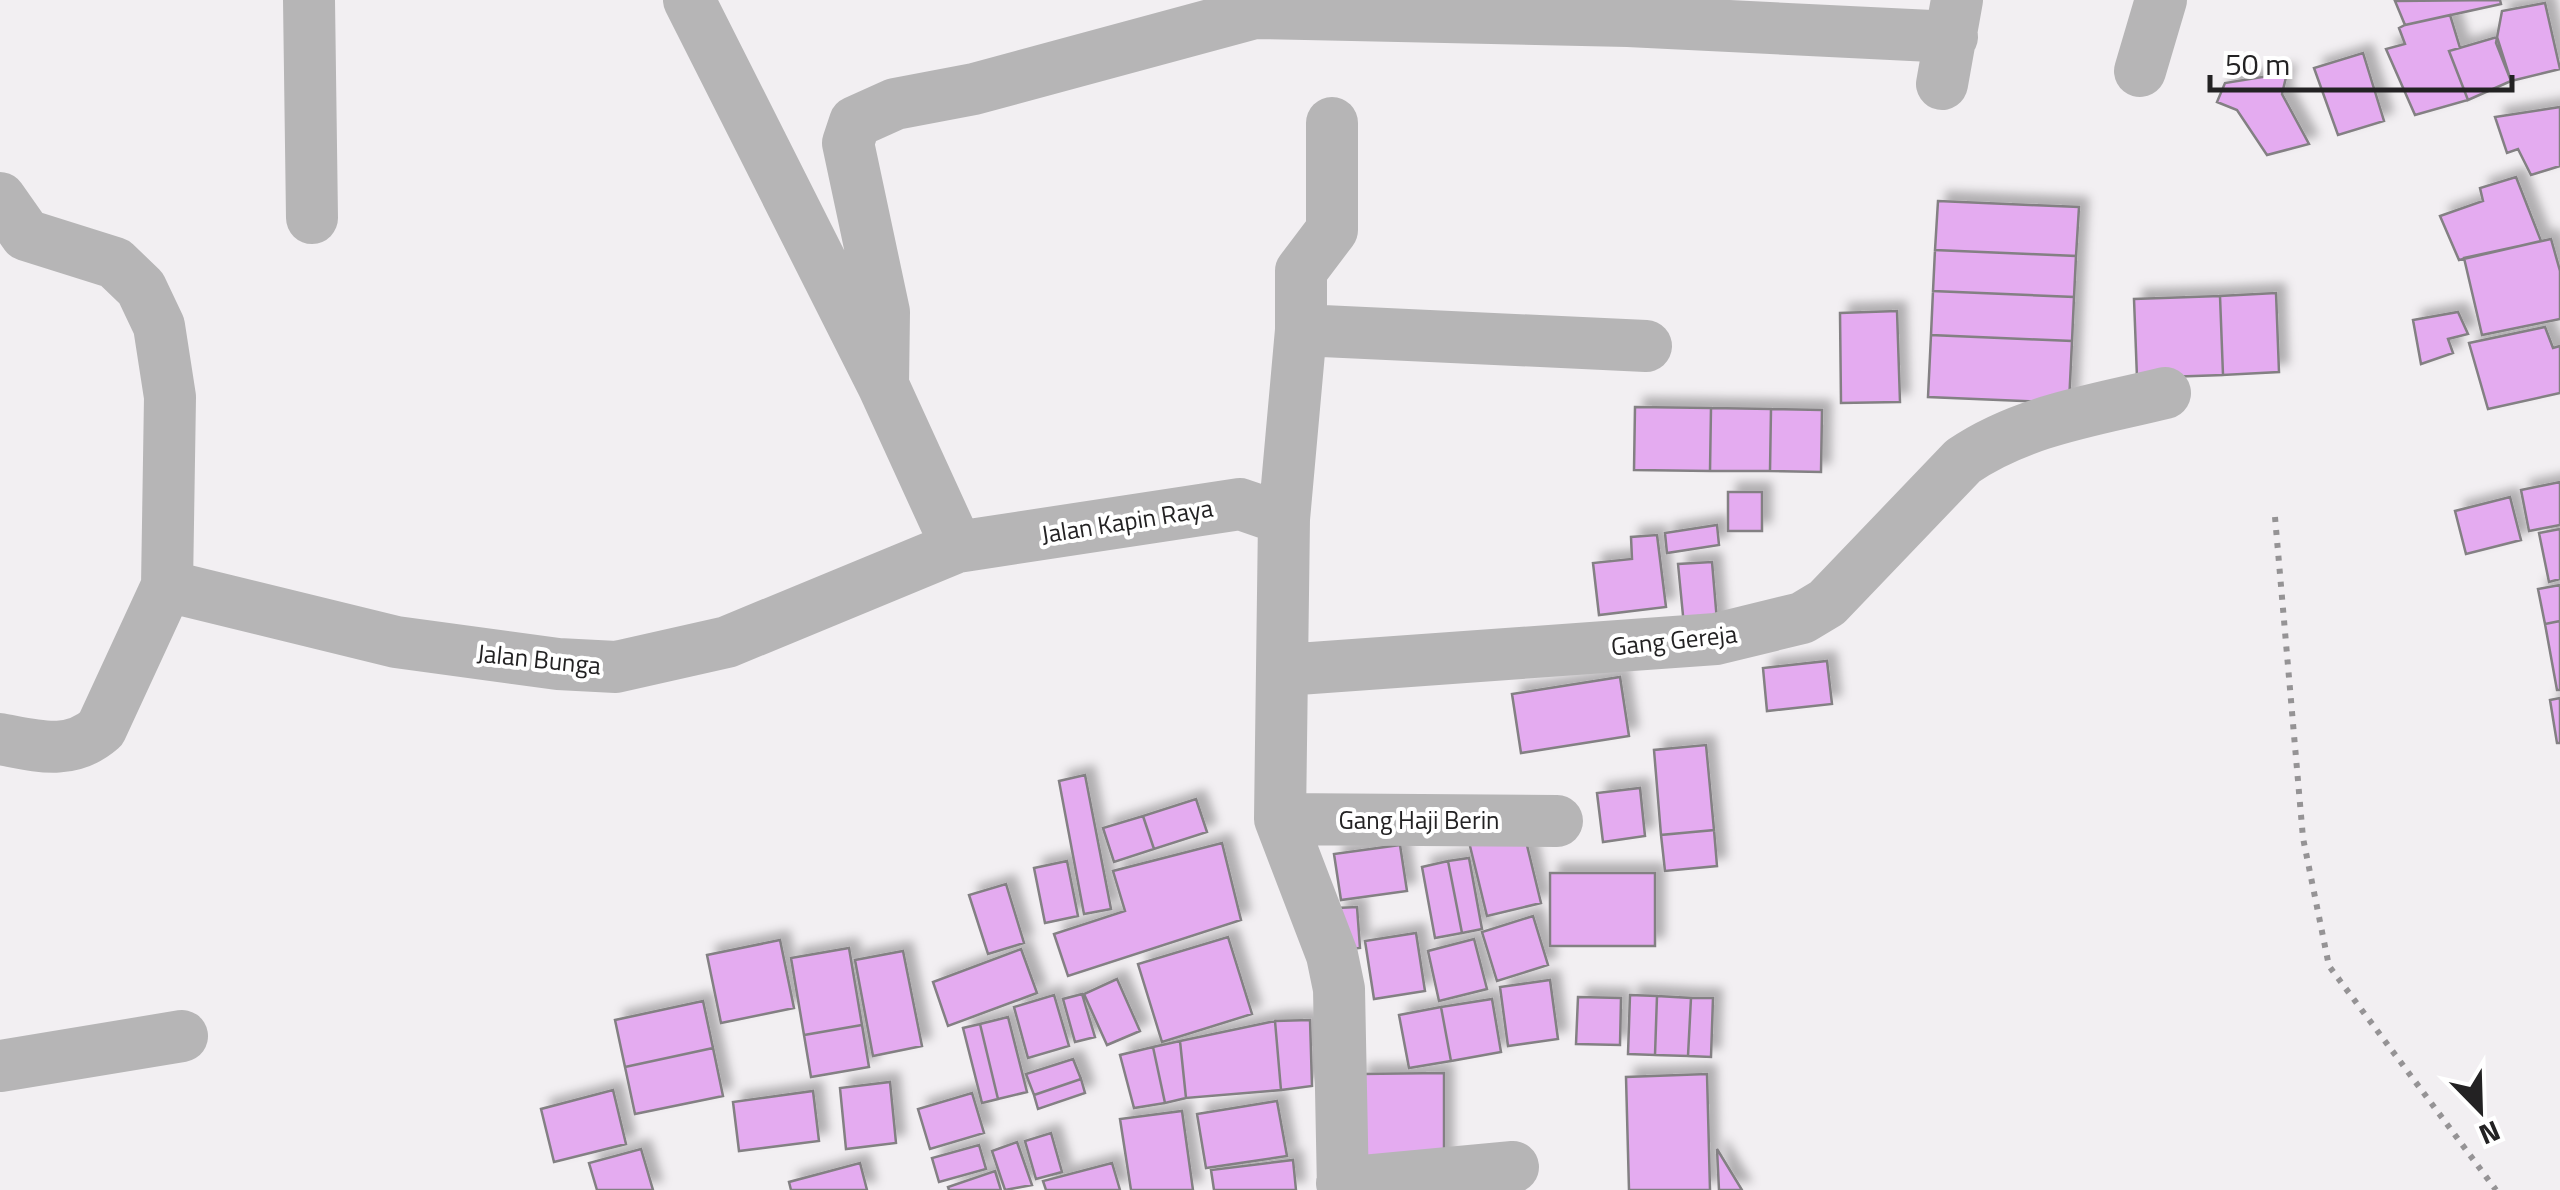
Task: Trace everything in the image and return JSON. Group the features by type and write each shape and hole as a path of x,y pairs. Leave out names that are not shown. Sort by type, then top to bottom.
{"street":[{"path":"309,0 312,218"},
{"path":"690,0 883,385 957,547"},
{"path":"2140,71 2161,0"},
{"path":"883,385 884,312 848,143 849,133 862,115 1254,13 1629,10 1950,40"},
{"path":"1332,122 1332,230 1301,272 1301,330 1284,519 1280,819 1332,956 1339,989 1343,1186 1514,1166"},
{"path":"0,198 26,234 115,263 141,288 158,326 170,397 166,586 101,728 86,742 56,749 0,740"},
{"path":"1301,330 1646,346"},
{"name":"Gang Gereja","path":"1284,670 1716,639 1802,618 1826,603 1963,461 1989,443 2017,430 2165,393"},
{"name":"Jalan Kapin Raya","path":"957,547 1240,504 1284,519"},
{"name":"Jalan Bunga","path":"166,586 396,642 558,664 616,667 727,642 957,547"},
{"name":"Gang Haji Berin","path":"1280,819 1557,821"},
{"path":"0,1066 182,1036"}],"path":[{"path":"2275,517 2302,838 2329,966 2496,1190"}],"building":[{"path":"2500,0 2501,4 2405,25 2395,1"},
{"path":"2545,3 2560,69 2511,81 2496,43 2502,11"},
{"path":"2450,15 2460,48 2449,51 2468,100 2415,115 2386,49 2405,44 2399,28"},
{"path":"2497,37 2511,81 2468,100 2449,51"},
{"path":"2363,53 2384,121 2338,135 2314,68"},
{"path":"2287,73 2282,94 2309,144 2267,155 2237,110 2217,102 2225,83"},
{"path":"2560,107 2560,166 2531,175 2518,149 2507,153 2495,117"},
{"path":"2516,177 2541,241 2459,260 2440,216 2483,201 2480,188"},
{"path":"1938,201 2079,207 2076,256 1935,250"},
{"path":"2551,239 2560,271 2560,319 2482,335 2464,258"},
{"path":"1935,250 2076,256 2074,297 1933,291"},
{"path":"1933,291 2074,297 2072,341 1931,335"},
{"path":"2276,293 2279,372 2223,375 2220,296"},
{"path":"2220,296 2223,375 2137,378 2134,299"},
{"path":"1897,311 1900,402 1841,403 1840,313"},
{"path":"2458,312 2468,334 2448,339 2453,353 2421,364 2413,320"},
{"path":"2545,327 2553,348 2560,346 2560,393 2488,409 2469,343"},
{"path":"1931,335 2072,341 2069,403 1928,397"},
{"path":"1635,407 1711,408 1710,471 1634,470"},
{"path":"1711,408 1771,409 1770,471 1710,471"},
{"path":"1771,409 1822,410 1821,472 1770,471"},
{"path":"2560,482 2560,525 2529,531 2521,490"},
{"path":"1728,492 1762,492 1762,531 1728,531"},
{"path":"2510,497 2521,540 2466,554 2455,511"},
{"path":"1717,525 1719,545 1667,553 1665,533"},
{"path":"2560,529 2560,579 2549,582 2539,533"},
{"path":"1657,535 1666,607 1599,615 1593,563 1632,559 1631,537"},
{"path":"1712,562 1718,633 1685,636 1678,564"},
{"path":"2560,585 2560,621 2545,624 2538,589"},
{"path":"2560,621 2560,690 2557,690 2545,624"},
{"path":"1827,661 1832,704 1767,711 1763,668"},
{"path":"1620,677 1629,736 1521,753 1512,694"},
{"path":"2560,698 2560,743 2557,743 2550,700"},
{"path":"1706,745 1714,830 1661,835 1654,750"},
{"path":"1085,775 1111,909 1084,914 1059,781"},
{"path":"1640,788 1645,836 1603,842 1597,793"},
{"path":"1196,799 1207,832 1154,849 1143,816"},
{"path":"1143,816 1154,849 1114,862 1103,828"},
{"path":"1523,829 1541,903 1487,916 1469,842"},
{"path":"1714,830 1717,866 1665,871 1661,835"},
{"path":"1222,843 1241,920 1068,976 1054,934 1125,911 1113,871"},
{"path":"1400,845 1407,891 1341,900 1334,854"},
{"path":"1469,858 1482,929 1462,933 1448,861"},
{"path":"1067,861 1078,916 1045,923 1034,868"},
{"path":"1448,861 1462,933 1435,938 1422,867"},
{"path":"1550,873 1655,873 1655,946 1550,946"},
{"path":"1006,884 1024,943 988,954 969,895"},
{"path":"1357,907 1360,948 1341,950 1337,908"},
{"path":"1533,916 1548,965 1497,981 1482,932"},
{"path":"1416,933 1425,991 1374,999 1365,941"},
{"path":"1228,937 1252,1014 1162,1042 1138,964"},
{"path":"1474,939 1487,989 1439,1001 1428,951"},
{"path":"780,940 794,1008 721,1023 707,955"},
{"path":"849,948 862,1025 804,1035 791,958"},
{"path":"1021,949 1037,993 948,1026 933,982"},
{"path":"903,951 922,1046 873,1056 855,960"},
{"path":"1117,979 1140,1031 1107,1045 1084,994"},
{"path":"1550,980 1558,1039 1508,1046 1500,987"},
{"path":"1082,994 1095,1037 1075,1042 1063,999"},
{"path":"1054,995 1069,1046 1028,1058 1014,1007"},
{"path":"1630,995 1657,996 1655,1055 1628,1054"},
{"path":"1657,996 1691,998 1688,1056 1655,1055"},
{"path":"1578,997 1621,998 1620,1045 1576,1044"},
{"path":"1691,998 1713,998 1711,1057 1688,1056"},
{"path":"1492,999 1501,1052 1451,1061 1441,1007"},
{"path":"703,1001 713,1048 625,1067 615,1020"},
{"path":"1441,1007 1451,1061 1409,1068 1399,1015"},
{"path":"1008,1017 1027,1092 998,1099 980,1024"},
{"path":"1310,1020 1312,1086 1281,1090 1275,1021"},
{"path":"1275,1021 1281,1090 1186,1098 1180,1041"},
{"path":"980,1024 998,1099 982,1103 963,1028"},
{"path":"862,1025 869,1067 811,1077 804,1035"},
{"path":"1180,1041 1186,1098 1165,1103 1153,1047"},
{"path":"1153,1047 1165,1103 1134,1108 1120,1055"},
{"path":"713,1048 723,1096 635,1114 625,1067"},
{"path":"1073,1059 1081,1079 1034,1095 1026,1074"},
{"path":"1444,1073 1444,1166 1360,1167 1360,1074"},
{"path":"1707,1074 1710,1190 1629,1190 1626,1077"},
{"path":"1081,1079 1085,1093 1038,1109 1034,1095"},
{"path":"890,1082 896,1143 846,1149 840,1088"},
{"path":"613,1090 626,1144 554,1162 541,1109"},
{"path":"813,1091 819,1141 739,1151 733,1102"},
{"path":"972,1093 984,1133 930,1149 918,1109"},
{"path":"1277,1101 1287,1156 1206,1168 1197,1114"},
{"path":"1182,1111 1193,1190 1131,1190 1120,1119"},
{"path":"1051,1133 1062,1172 1036,1179 1025,1141"},
{"path":"1017,1142 1032,1185 1005,1190 992,1151"},
{"path":"979,1145 986,1169 939,1182 932,1158"},
{"path":"641,1149 653,1190 597,1190 589,1163"},
{"path":"1717,1149 1742,1190 1719,1190"},
{"path":"1293,1160 1296,1190 1214,1190 1211,1170"},
{"path":"860,1163 867,1190 791,1190 789,1182"},
{"path":"1112,1163 1120,1190 1046,1190 1043,1181"},
{"path":"995,1171 1001,1190 949,1190 948,1187"}]}
